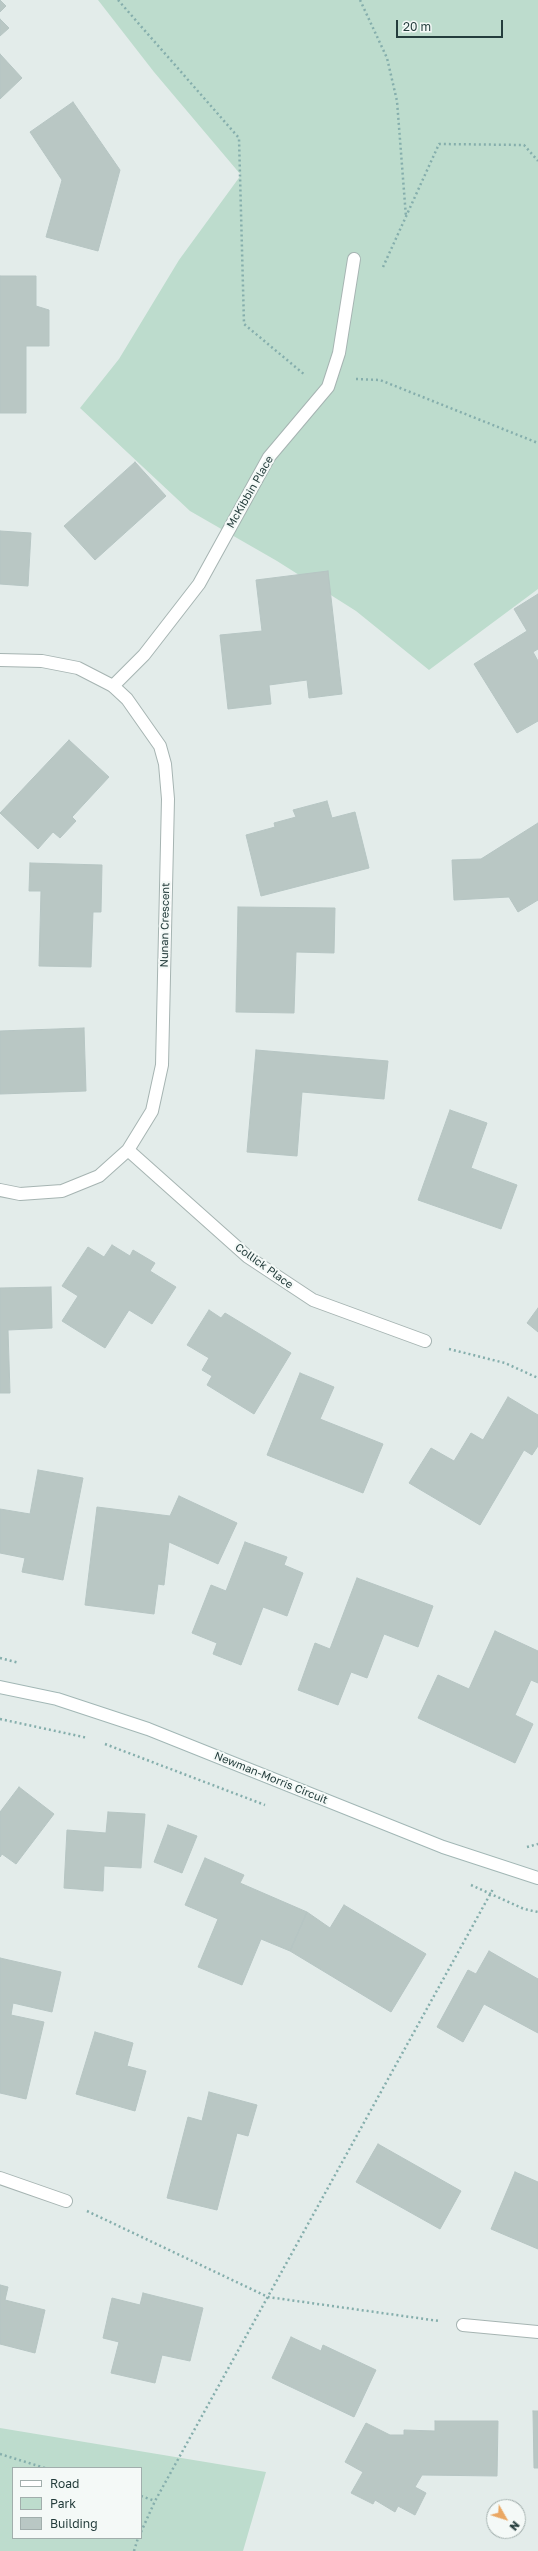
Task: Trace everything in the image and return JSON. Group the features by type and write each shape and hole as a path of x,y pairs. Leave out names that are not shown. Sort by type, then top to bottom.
{"street":[{"name":"McKibbin Place","path":"112,686 144,654 199,584 269,456 328,386 339,353 354,259"},
{"name":"Nunan Crescent","path":"0,660 42,662 78,668 112,686 127,699 160,746 166,764 168,799 162,1065 152,1111 128,1150 99,1176 62,1191 20,1194 0,1190"},
{"name":"Collick Place","path":"128,1150 248,1257 313,1300 425,1341"},
{"name":"Newman-Morris Circuit","path":"0,1687 57,1699 148,1729 443,1847 538,1878"},
{"path":"0,2178 66,2201"},
{"path":"463,2325 538,2332"}],"path":[{"path":"118,0 239,138 244,324 309,379 380,380 538,443"},
{"path":"360,0 387,58 398,101 406,217"},
{"path":"383,267 439,144 524,145 538,161"},
{"path":"425,1341 467,1355 505,1363 538,1378"},
{"path":"0,1719 92,1738"},
{"path":"99,1741 270,1808"},
{"path":"142,2530 155,2501 505,1867"},
{"path":"464,1882 524,1909 538,1912"},
{"path":"66,2201 268,2297 463,2325"},
{"path":"0,2454 42,2467"},
{"path":"142,2496 155,2501"},
{"path":"134,2551 138,2539"}],"green space":[{"path":"98,0 538,0 538,589 429,670 356,611 277,561 190,511 80,408 119,359 179,260 241,175 154,72"},
{"path":"0,2428 266,2472 243,2551 0,2551"}],"building":[{"path":"0,0 6,6 0,12"},
{"path":"0,19 9,28 0,36"},
{"path":"0,54 22,78 0,99"},
{"path":"73,102 120,170 98,251 46,237 62,180 30,132"},
{"path":"0,276 36,276 36,306 49,310 49,346 26,346 26,413 0,413"},
{"path":"135,462 166,496 95,560 64,526"},
{"path":"0,531 31,533 28,586 0,584"},
{"path":"328,571 342,694 309,698 307,680 269,685 271,704 228,709 220,635 262,631 256,580"},
{"path":"538,594 538,649 533,652 538,661 538,721 517,733 474,664 527,631 514,609"},
{"path":"69,740 109,777 72,817 76,821 60,838 53,832 38,849 0,813"},
{"path":"327,801 332,818 355,812 369,868 261,896 246,835 275,827 274,823 296,817 293,810"},
{"path":"538,823 538,900 518,912 509,897 454,900 452,860 481,859"},
{"path":"30,863 102,865 101,912 93,912 91,967 39,966 41,891 29,891"},
{"path":"238,907 335,908 334,953 296,952 294,1013 236,1012"},
{"path":"84,1028 86,1091 0,1094 0,1031"},
{"path":"256,1050 388,1061 384,1099 302,1092 297,1156 247,1152"},
{"path":"450,1110 487,1123 471,1168 517,1185 501,1229 418,1200"},
{"path":"112,1245 130,1256 133,1250 155,1263 150,1271 176,1287 152,1324 129,1310 105,1348 62,1321 78,1296 62,1286 88,1247 104,1257"},
{"path":"51,1287 52,1328 8,1330 10,1393 0,1393 0,1288"},
{"path":"538,1308 538,1332 527,1323"},
{"path":"209,1310 221,1318 225,1313 291,1353 254,1414 207,1385 212,1376 202,1370 209,1358 187,1345"},
{"path":"300,1373 334,1387 320,1419 383,1444 363,1493 267,1455"},
{"path":"508,1397 538,1415 538,1446 532,1455 524,1450 480,1525 409,1483 431,1448 454,1461 471,1433 483,1440"},
{"path":"38,1470 83,1478 63,1580 22,1572 25,1558 0,1553 0,1509 30,1514"},
{"path":"179,1496 237,1523 218,1564 169,1542 164,1585 158,1584 154,1614 85,1605 97,1507 170,1516"},
{"path":"245,1542 287,1557 284,1565 303,1573 287,1616 263,1607 241,1665 213,1654 217,1643 192,1633 211,1585 226,1591"},
{"path":"357,1578 433,1606 418,1647 384,1634 367,1678 351,1672 338,1705 298,1690 315,1643 330,1649"},
{"path":"495,1631 538,1651 538,1683 531,1680 515,1715 533,1724 515,1763 418,1718 438,1675 469,1689"},
{"path":"19,1787 54,1814 16,1864 2,1854 0,1857 0,1812"},
{"path":"108,1812 145,1814 141,1868 104,1866 103,1891 64,1888 67,1830 106,1833"},
{"path":"168,1825 197,1836 182,1873 154,1862"},
{"path":"205,1858 244,1875 240,1883 307,1912 290,1951 261,1939 242,1985 198,1967 218,1919 185,1905"},
{"path":"344,1905 426,1954 391,2012 290,1951 307,1912 330,1928"},
{"path":"489,1951 538,1979 538,2033 484,2004 463,2042 437,2027 468,1970 476,1974"},
{"path":"0,1958 61,1972 52,2012 13,2003 11,2015 44,2022 26,2099 0,2093"},
{"path":"95,2032 133,2043 127,2066 146,2071 135,2111 76,2094"},
{"path":"209,2092 257,2105 248,2136 237,2133 217,2210 167,2198 188,2117 202,2121"},
{"path":"378,2144 461,2191 440,2229 356,2182"},
{"path":"515,2172 538,2182 538,2249 491,2229"},
{"path":"0,2285 8,2287 5,2300 45,2310 35,2353 0,2344"},
{"path":"143,2293 203,2308 190,2361 162,2355 155,2383 111,2373 119,2342 103,2338 112,2298 140,2305"},
{"path":"291,2337 321,2351 323,2345 376,2370 354,2417 272,2378"},
{"path":"533,2411 538,2411 538,2468 534,2468"},
{"path":"435,2421 498,2421 497,2476 422,2475 415,2487 426,2493 415,2515 398,2506 395,2512 375,2500 373,2504 351,2493 363,2472 345,2462 366,2423 390,2435 404,2435 404,2430 435,2431"}]}
